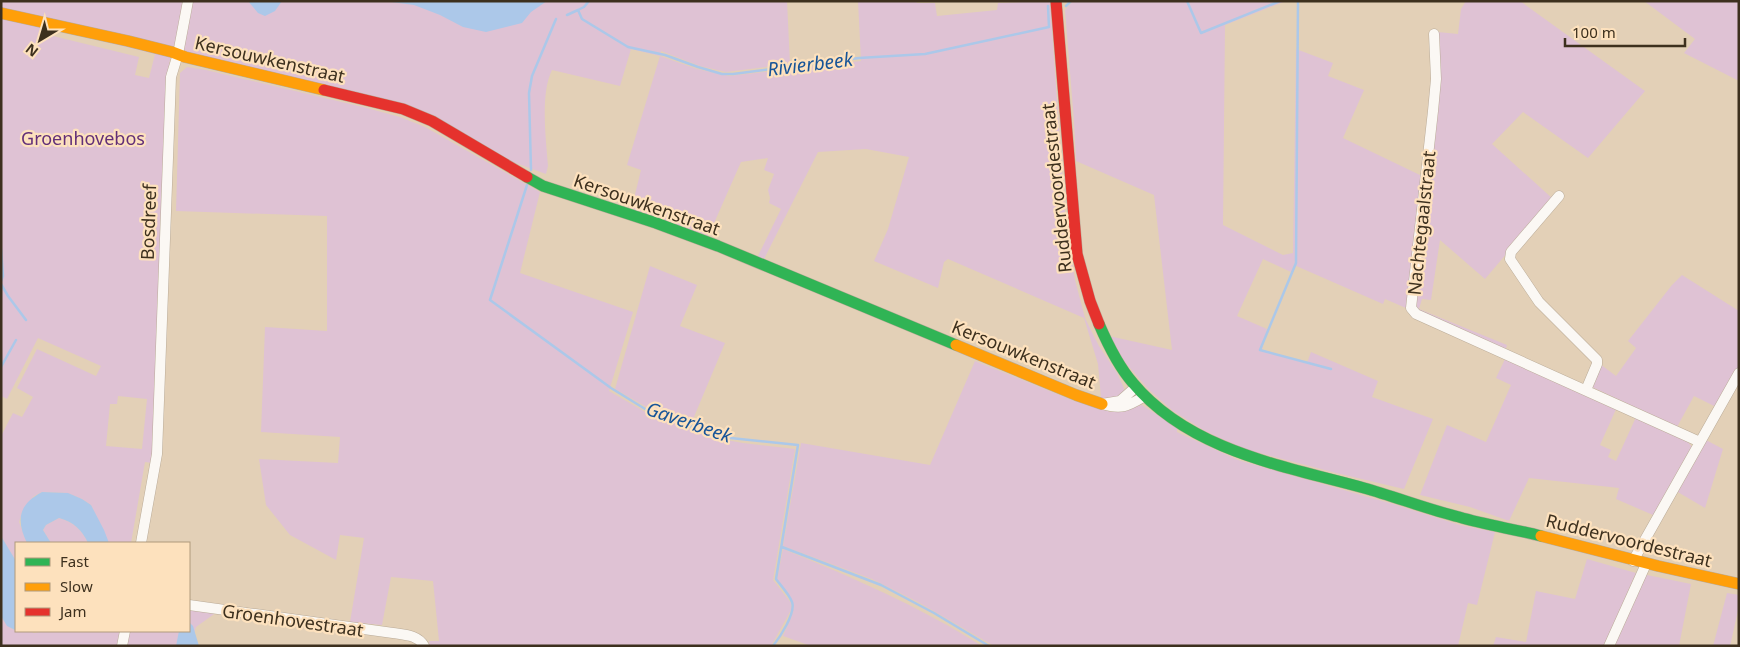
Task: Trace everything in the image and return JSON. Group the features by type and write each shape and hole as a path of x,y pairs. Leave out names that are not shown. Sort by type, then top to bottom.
{"street":[{"name":"Bosdreef","path":"141,542 157,454 171,76 178,54 188,1"},
{"name":"Ruddervoordestraat","path":"1056,1 1077,254 1094,316 1106,344 1136,387 1167,415 1208,440 1250,457 1409,501 1439,504 1460,509 1511,528 1633,561 1739,584"},
{"path":"1,13 178,54"},
{"name":"Nachtegaalstraat","path":"1434,34 1436,79 1411,308 1416,314 1700,442"},
{"name":"Kersouwkenstraat","path":"178,54 404,109 432,121 543,186 656,223 718,246 1076,395 1102,404"},
{"path":"1559,196 1511,252 1510,260 1540,302 1597,360 1586,390"},
{"path":"1633,561 1739,373"},
{"path":"1102,404 1120,401 1136,387"},
{"path":"1102,404 1114,408 1126,407 1145,396"},
{"path":"1609,646 1646,564"},
{"name":"Groenhovestraat","path":"190,605 393,633 415,637 424,646"},
{"path":"122,646 125,632"}],"green space":[{"name":"Groenhovebos","path":"1,1 787,1 790,64 726,72 700,66 661,51 660,56 631,49 620,86 552,70 548,80 545,104 548,166 546,174 513,162 436,118 172,49 167,76 152,463 145,462 131,542 109,542 91,505 82,499 67,493 42,492 34,496 22,512 19,522 27,542 15,542 15,559 1,536 1,436 13,413 22,417 33,397 17,388 37,349 96,376 101,366 38,338 7,399 1,396","holes":["54,29 155,54 149,78 135,75 139,57 53,36","118,396 147,399 142,449 106,446 110,404 117,404"]},
{"path":"858,1 916,1 917,3 935,3 937,16 997,10 998,3 1050,1 1066,227 1075,280 1085,318 1099,346 1117,373 1124,392 1117,400 1101,398 1098,364 1084,318 948,259 944,262 938,288 874,261 888,229 909,157 866,149 818,152 763,261 757,258 781,209 769,203 768,190 774,174 764,170 768,158 741,162 707,239 631,211 641,170 627,165 660,56 697,69 729,76 861,61"},
{"path":"1073,1 1286,1 1225,25 1223,225 1283,255 1293,253 1296,49 1333,63 1328,76 1364,90 1343,138 1422,176 1406,308 1385,299 1383,304 1294,265 1291,272 1263,259 1237,316 1267,329 1262,350 1307,363 1311,352 1378,381 1372,397 1433,419 1404,489 1244,449 1205,431 1173,411 1148,389 1124,361 1109,336 1172,350 1154,195 1076,161 1065,10"},
{"path":"1466,1 1520,1 1645,91 1588,158 1523,112 1492,144 1553,199 1485,279 1440,240 1431,300 1422,299 1419,309 1507,345 1505,352 1413,312 1438,104 1440,50 1438,32 1458,34 1461,9"},
{"path":"1644,1 1739,1 1739,81 1684,53 1695,39"},
{"path":"187,67 400,117 425,127 540,192 520,273 633,312 609,391 647,413 710,437 795,449 773,580 791,603 791,610 771,646 430,646 429,641 439,641 433,581 391,577 382,625 350,622 364,538 340,535 336,560 290,535 266,505 259,459 338,463 340,437 261,432 265,327 327,331 327,216 176,211 180,73"},
{"path":"650,266 697,285 680,326 725,343 691,424 650,409 615,389"},
{"path":"1682,275 1739,311 1739,366 1716,407 1694,396 1677,427 1592,387 1600,364 1616,376 1636,348 1628,341"},
{"path":"1506,357 1617,407 1600,445 1611,450 1608,457 1616,461 1637,415 1687,441 1692,447 1653,515 1616,499 1619,488 1529,478 1509,521 1470,507 1420,495 1447,425 1486,442 1511,385 1496,378"},
{"path":"975,361 1074,401 1111,412 1142,405 1177,428 1177,432 1238,460 1460,525 1495,532 1477,605 1468,603 1458,646 994,646 918,602 872,579 783,546 801,443 930,465"},
{"path":"1704,439 1723,449 1705,508 1676,491"},
{"path":"59,518 69,522 77,527 87,542 50,542 43,530 46,525"},
{"path":"783,549 859,581 909,605 982,646 811,646 783,636 794,606 777,580"},
{"path":"1587,559 1636,573 1604,646 1493,646 1496,637 1526,642 1536,591 1575,599"},
{"path":"1644,576 1691,584 1679,646 1613,646"},
{"path":"1727,593 1739,595 1739,606 1730,646 1713,646"},
{"path":"190,608 217,612 196,627 190,646 1,646 1,616 5,623 15,630 15,632 190,632"}],"water":[{"path":"248,1 282,1 275,11 265,16 258,13"},
{"path":"384,1 547,1 531,12 522,23 486,32 463,27 440,15 414,5"},
{"path":"42,492 68,493 82,499 91,505 109,542 87,542 77,527 59,518 46,525 43,530 50,542 27,542 21,527 21,514 28,502"},
{"path":"1,536 15,559 15,630 7,626 1,616"},
{"path":"190,623 193,626 199,646 176,646 179,632 190,632"}],"waterway":[{"name":"Rivierbeek","path":"589,1 578,10 582,19 628,47 665,55 722,74 859,58 925,54 1049,27 1048,6"},
{"name":"Rivierbeek","path":"1066,6 1071,1"},
{"path":"1187,1 1201,33 1280,1"},
{"path":"1298,1 1296,263 1260,350 1331,369"},
{"name":"Gaverbeek","path":"567,15 578,10"},
{"name":"Gaverbeek","path":"531,170 529,93 532,76 556,19"},
{"name":"Gaverbeek","path":"527,185 490,300 611,388 650,412 721,437 798,445 776,579 789,596 793,607 787,625 773,646"},
{"path":"1,249 3,276 1,281"},
{"path":"1,284 26,320"},
{"path":"1,367 16,340"},
{"name":"Gaverbeek","path":"782,547 881,585 934,613 989,646"}],"traffic: fast":[{"path":"527,177 543,186 656,223 718,246 956,345"},
{"path":"1099,324 1114,355 1133,383 1156,406 1182,425 1210,440 1240,453 1302,472 1364,488 1469,520 1541,536"}],"traffic: slow":[{"path":"1,13 128,41 185,57 324,90"},
{"path":"956,345 1102,404"},
{"path":"1541,536 1658,566 1739,584"}],"traffic: jam":[{"path":"1056,1 1077,254 1090,301 1099,324"},
{"path":"324,90 403,109 432,121 527,177"}]}
